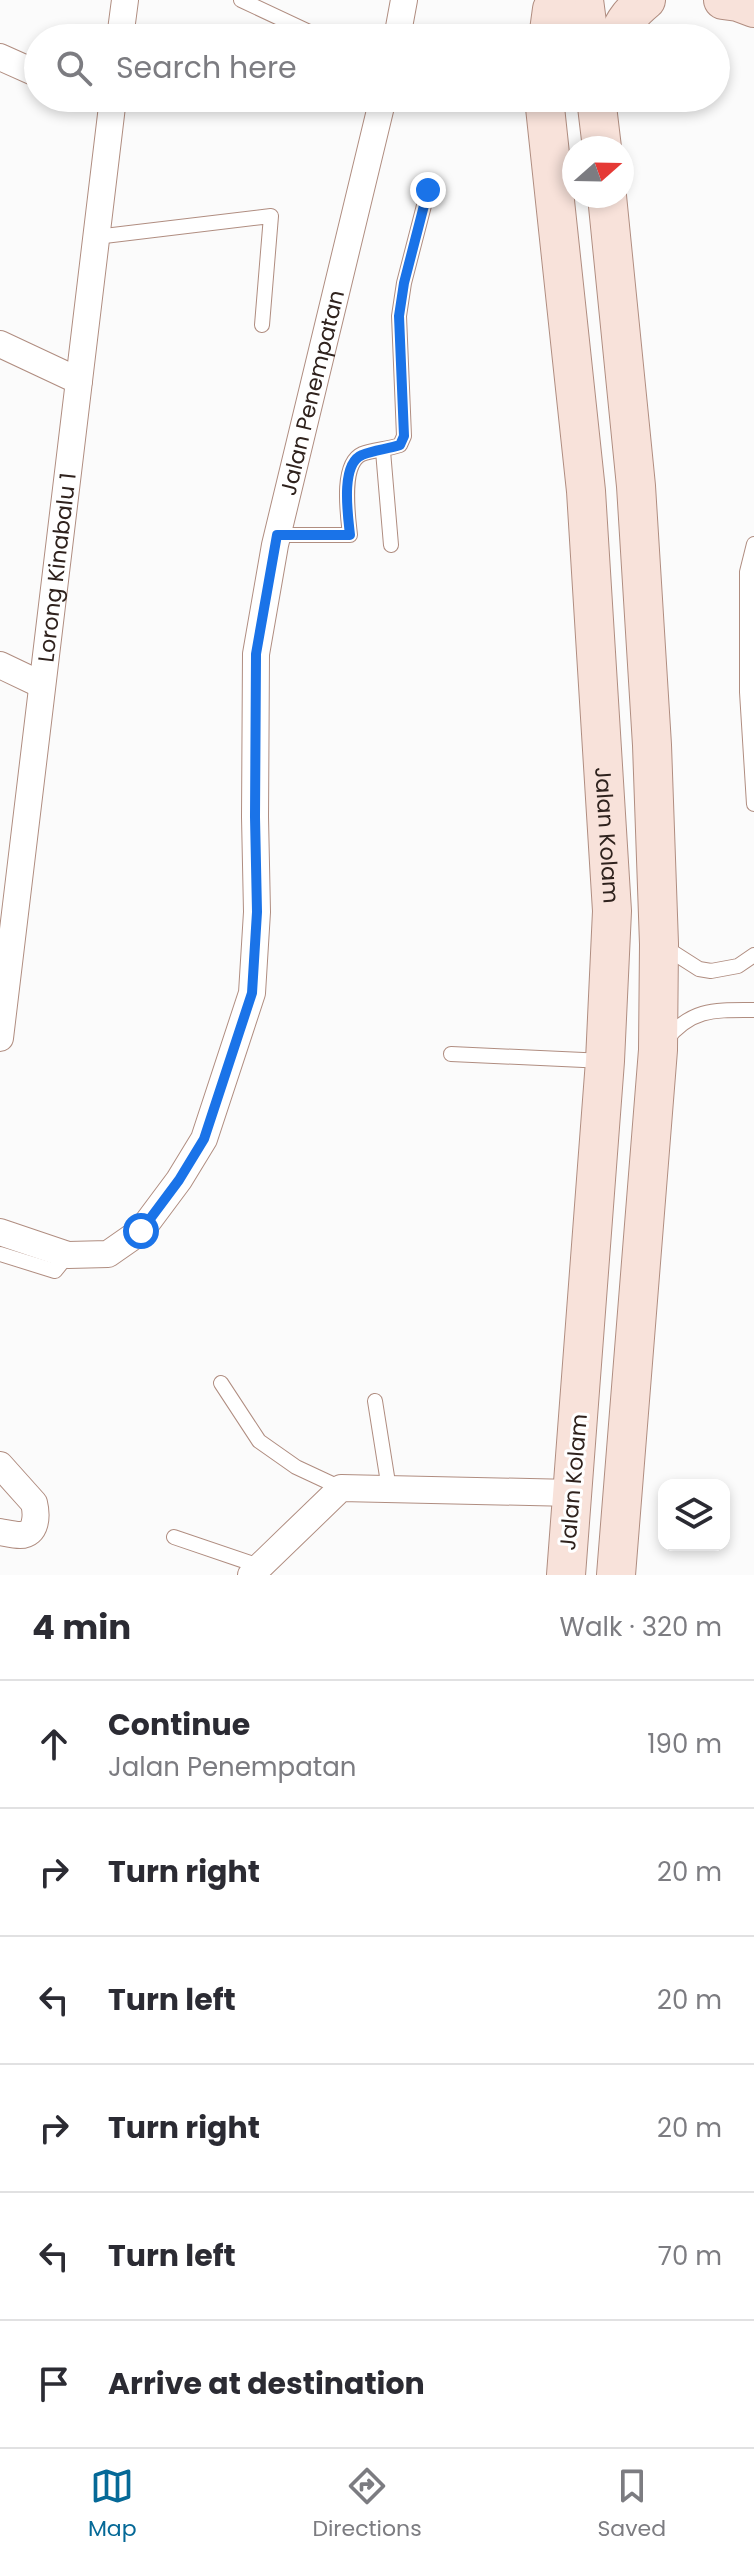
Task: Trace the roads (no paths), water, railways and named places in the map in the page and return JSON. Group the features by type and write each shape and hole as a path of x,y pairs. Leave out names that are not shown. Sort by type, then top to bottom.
{"main road":[{"path":"533,0 536,24"},
{"path":"624,24 646,0"},
{"path":"550,24 552,9 579,9"},
{"name":"Jalan Kolam","path":"545,112 588,523 612,911 605,1061 566,1575"},
{"path":"598,112 601,136"},
{"path":"604,136 606,112"},
{"path":"608,208 636,486 652,745 659,944 658,1050 616,1575"}],"street":[{"path":"122,24 125,0"},
{"path":"400,24 404,0"},
{"path":"0,57 24,68"},
{"name":"Lorong Kinabalu 1","path":"0,1038 96,237 105,112"},
{"name":"Jalan Penempatan","path":"0,1232 68,1255 108,1254 141,1231 179,1180 204,1139 252,993 257,912 256,654 277,535 380,112"},
{"path":"0,344 79,381"},
{"path":"0,665 42,685"},
{"path":"0,1465 34,1503 36,1511 34,1526 29,1533 22,1536 0,1532"},
{"path":"255,1570 341,1488 573,1493"}],"lane":[{"path":"241,0 292,24"},
{"path":"277,535 350,535 346,492 351,465 359,455 400,445 404,436 399,316 404,283 428,190"},
{"path":"96,237 271,216 262,325"},
{"path":"383,451 391,545"},
{"path":"754,544 747,572 747,692 754,804"},
{"path":"659,944 699,969 711,971 738,966 754,955"},
{"path":"658,1050 680,1023 697,1015 726,1010 754,1010"},
{"path":"451,1054 605,1061"},
{"path":"0,1254 55,1271 68,1255"},
{"path":"221,1383 259,1441 296,1467 341,1488"},
{"path":"375,1401 389,1489"},
{"path":"174,1537 255,1570"}]}
